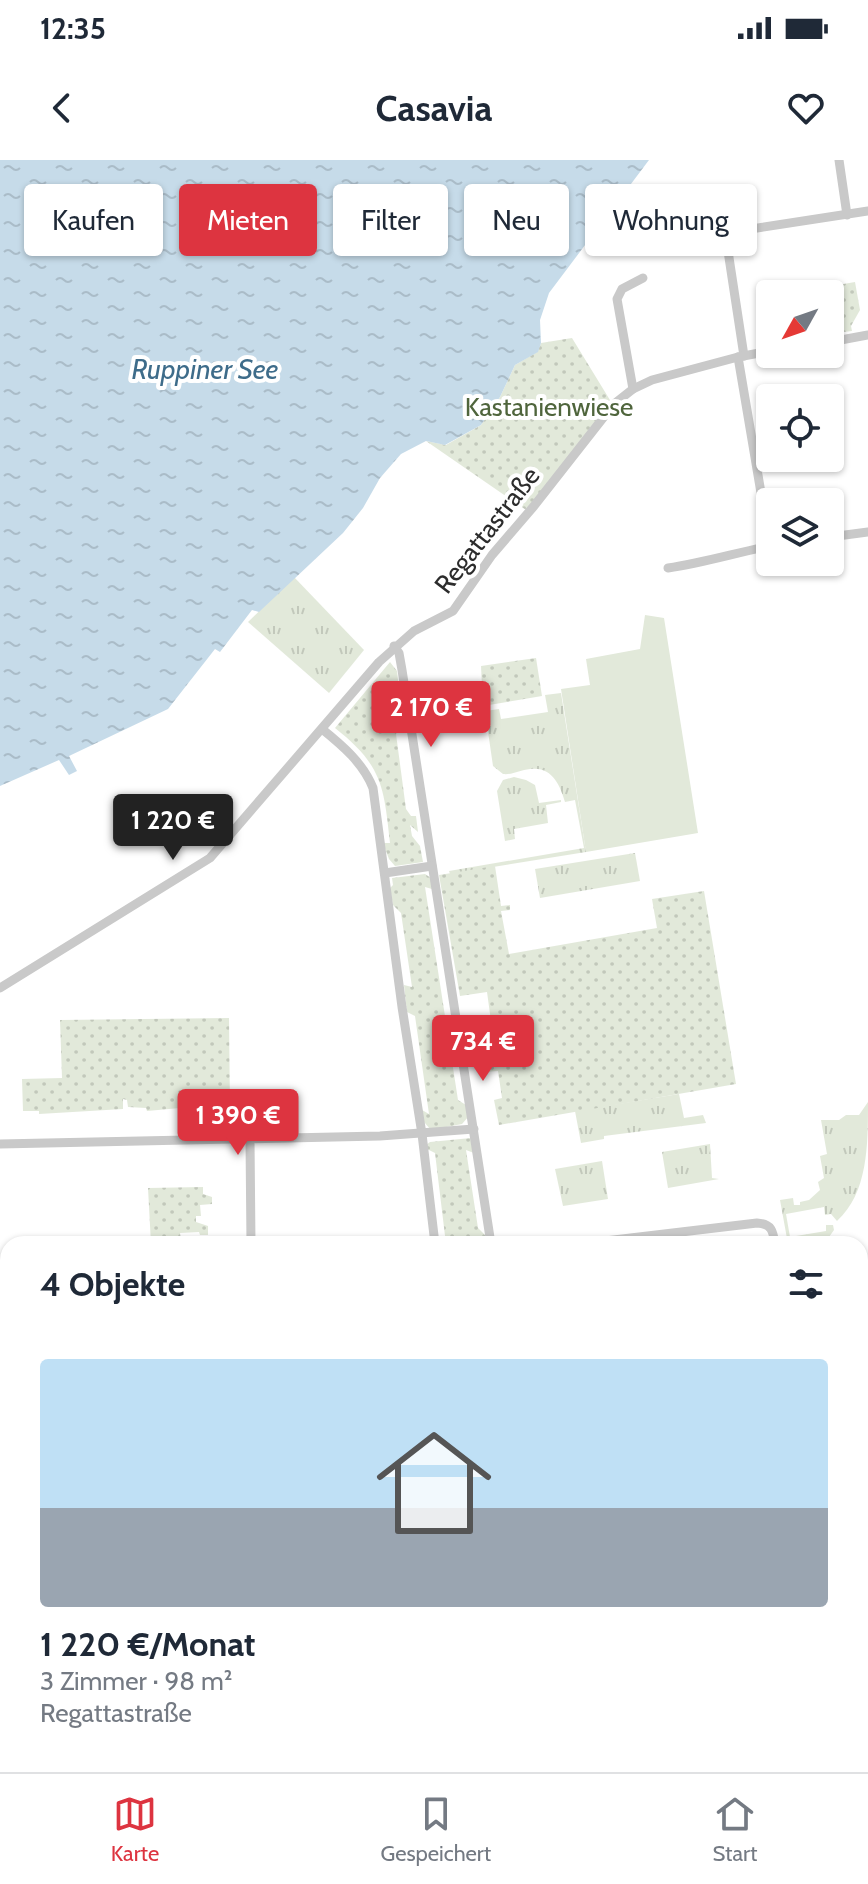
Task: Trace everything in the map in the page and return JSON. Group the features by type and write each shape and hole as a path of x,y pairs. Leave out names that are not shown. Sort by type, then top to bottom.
{"street":[{"path":"839,160 847,215"},
{"path":"757,228 868,211"},
{"path":"728,256 761,488"},
{"path":"633,389 617,299 622,289 643,278"},
{"path":"844,341 868,338"},
{"name":"Regattastraße","path":"0,988 210,858 394,646 414,631 453,611 492,555 613,405 633,389 652,380 756,353"},
{"path":"844,535 868,532"},
{"path":"668,568 717,560 729,554 756,549"},
{"path":"394,646 399,653 402,670 490,1236"},
{"path":"322,729 352,755 367,773 373,788 434,1236"},
{"path":"385,873 432,866"},
{"path":"0,1144 250,1140 422,1134 474,1129"},
{"path":"250,1140 251,1236"},
{"path":"642,1236 743,1223 763,1223 773,1229 774,1236"}],"green space":[{"path":"855,282 860,310 851,326 852,331 844,332 844,284"},
{"name":"Kastanienwiese","path":"572,338 613,405 529,512 426,441 446,445 481,425 500,397 515,365 537,352 541,343"},
{"path":"294,577 364,650 329,693 248,622"},
{"path":"645,615 664,618 698,833 586,852 561,689 590,685 586,659 640,649"},
{"path":"536,658 542,696 483,706 481,666"},
{"path":"390,662 397,671 400,697 391,700 394,721 399,728 396,734 406,809 411,816 416,816 418,832 410,825 412,836 420,846 423,862 395,866 383,843 390,843 378,778 363,754 335,728"},
{"path":"561,693 586,852 450,874 449,871 584,848 575,800 565,802 554,778 538,769 503,774 493,766 485,711 499,709 501,719 548,712 545,695"},
{"path":"514,777 535,785 539,803 561,802 546,805 548,823 514,829 515,839 505,841 497,791 503,780"},
{"path":"635,853 640,881 540,898 535,869"},
{"path":"495,866 501,906 510,905 510,910 501,911 509,954 657,928 652,899 704,891 736,1084 499,1125 494,1100 502,1098 498,1071 483,1072 479,1046 494,1043 487,992 460,996 439,875"},
{"path":"425,874 431,878 432,889 425,887 458,1100 466,1105 469,1116 462,1124 431,1130 424,1122 422,1110 429,1114 415,1016 407,1012 404,985 412,987 401,913 393,905 390,888 392,878"},
{"path":"229,1018 230,1109 202,1106 147,1111 146,1108 128,1107 127,1100 123,1099 123,1109 39,1114 39,1111 23,1111 22,1079 62,1078 60,1020"},
{"path":"679,1094 684,1118 703,1115 706,1123 604,1136 604,1139 581,1143 575,1111"},
{"path":"868,1102 864,1167 855,1197 837,1221 831,1214 825,1215 824,1207 786,1214 790,1236 787,1236 780,1200 793,1198 794,1205 800,1205 820,1190 818,1182 824,1178 820,1156 827,1154 821,1120 859,1115"},
{"path":"471,1138 474,1153 466,1150 478,1228 486,1236 445,1236 435,1153 426,1145"},
{"path":"710,1144 712,1178 719,1179 668,1188 662,1152"},
{"path":"602,1161 608,1199 563,1206 555,1169"},
{"path":"203,1187 203,1194 212,1197 212,1204 200,1205 201,1216 196,1216 196,1222 208,1226 208,1235 200,1235 199,1232 180,1233 180,1236 151,1236 148,1188"},
{"path":"826,1225 833,1225 830,1236 796,1236 826,1231"}],"water":[{"name":"Ruppiner See","path":"0,160 649,160 631,184 585,184 585,245 549,293 540,320 541,343 538,352 515,365 500,397 481,425 445,445 426,441 401,454 380,478 363,508 343,533 259,612 252,610 220,652 215,649 168,709 69,756 77,771 69,775 59,760 0,786"}]}
